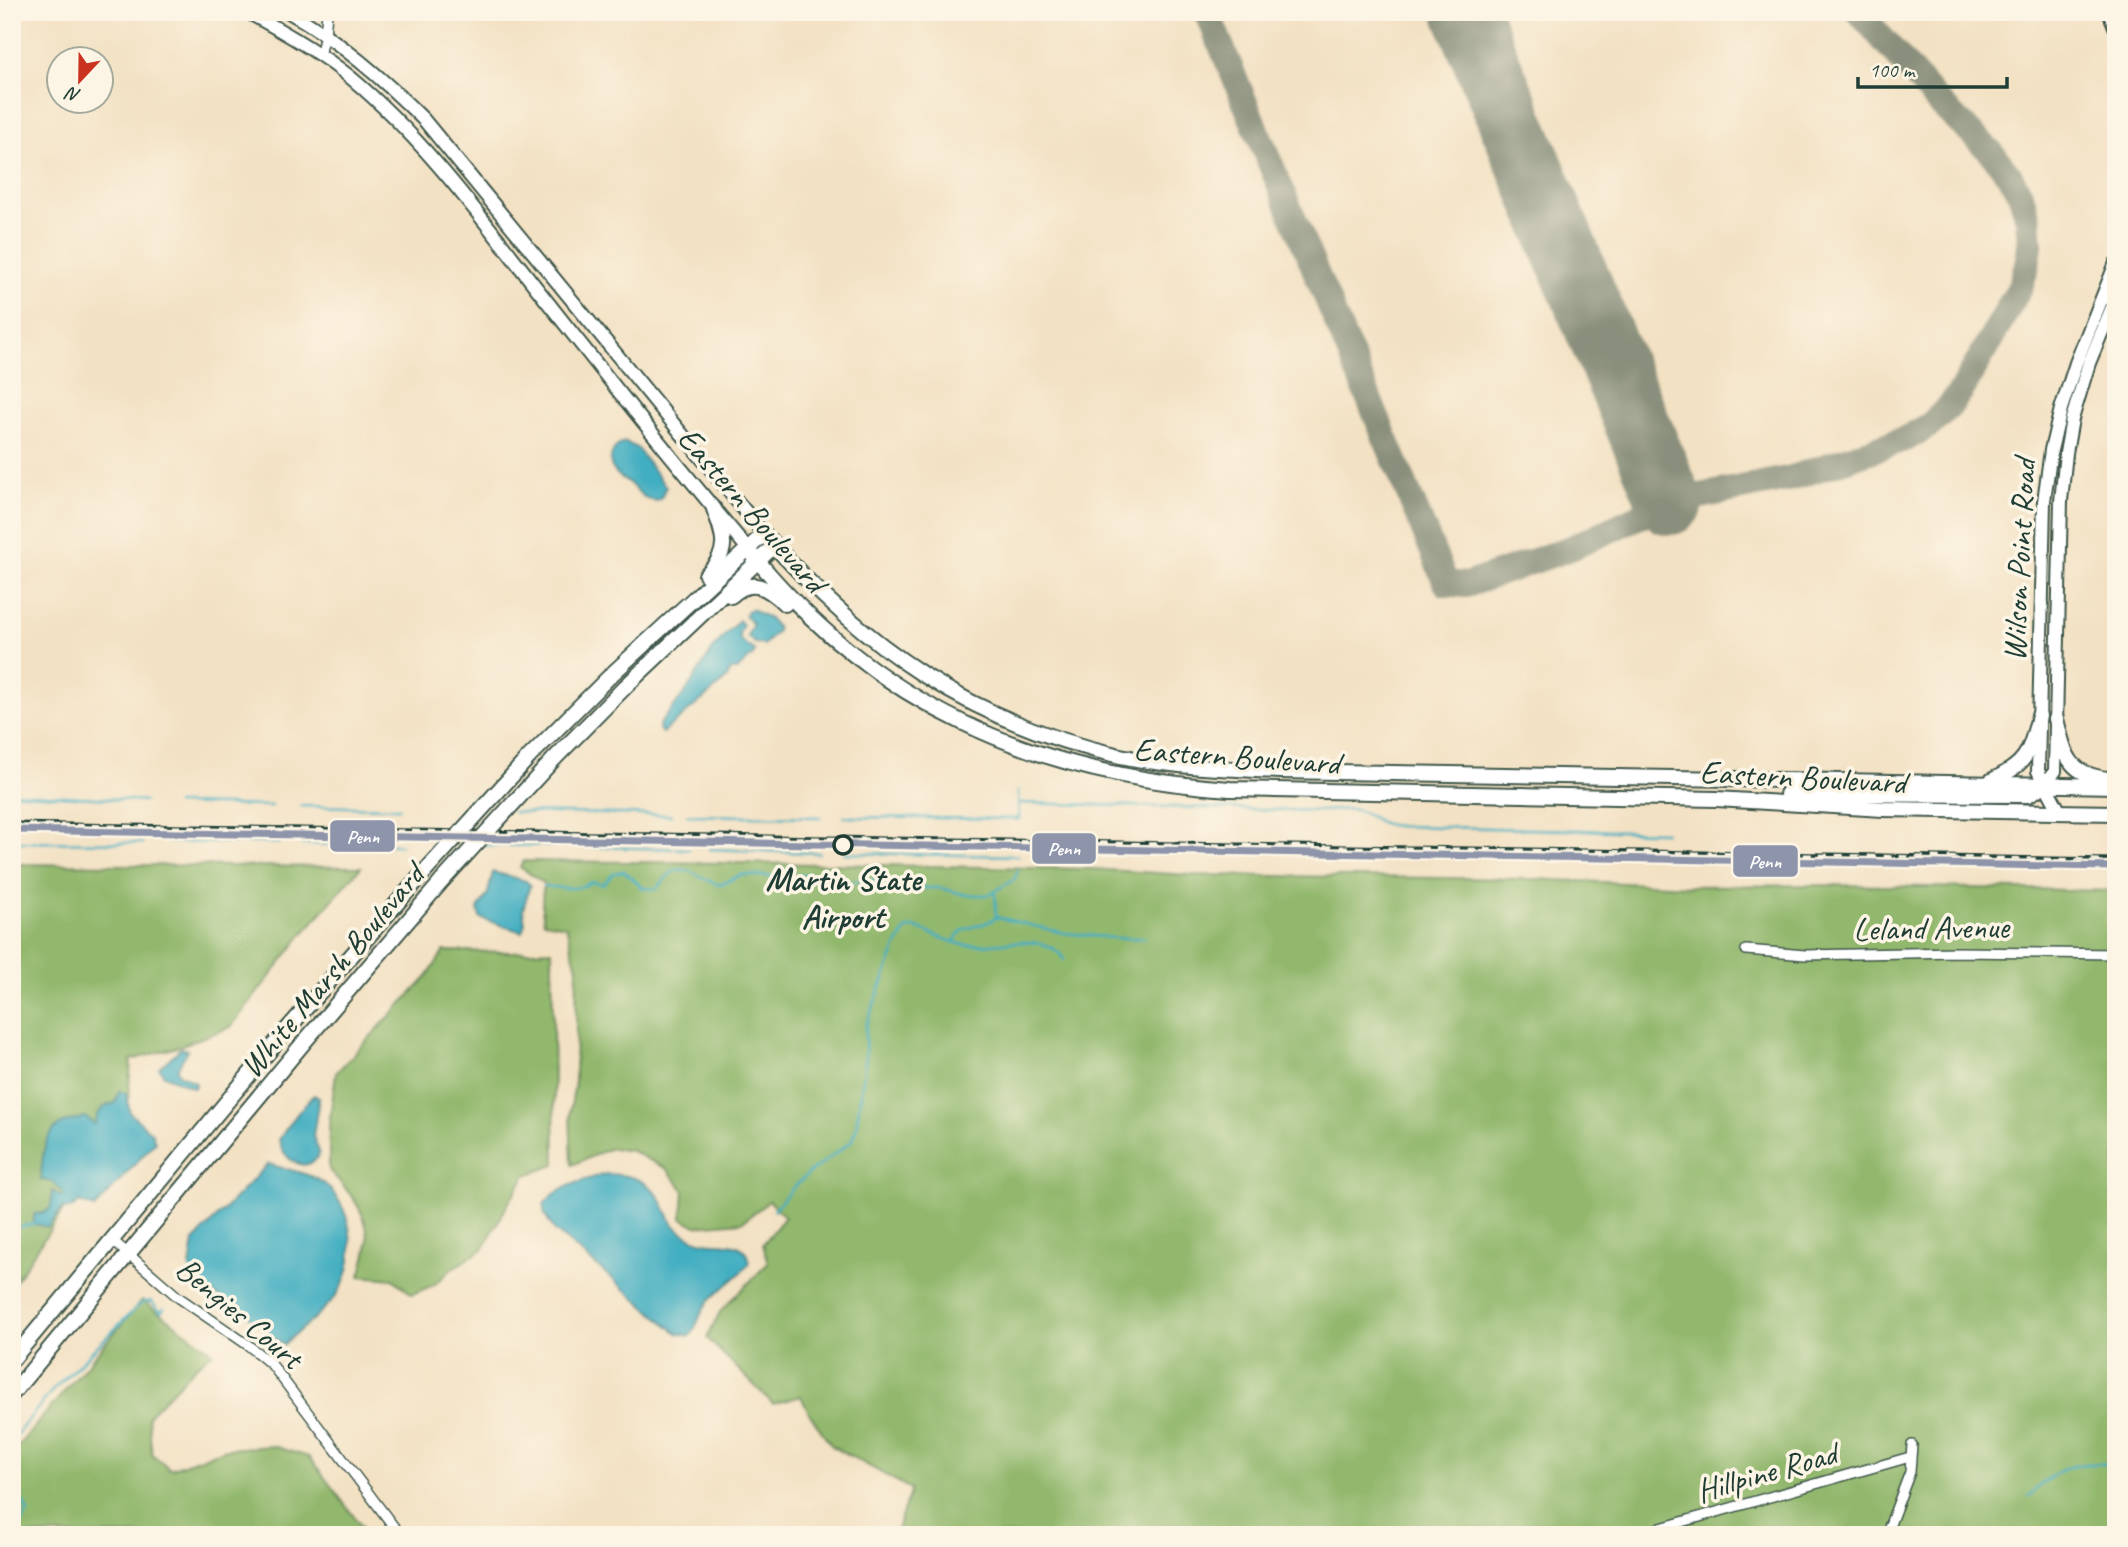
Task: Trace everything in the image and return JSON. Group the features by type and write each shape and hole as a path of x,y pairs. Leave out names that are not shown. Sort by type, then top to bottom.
{"main road":[{"name":"Eastern Boulevard","path":"247,12 298,40 350,78 420,146 758,561 812,619 854,656 949,717 1035,752 1083,767 1129,777 1230,789 1716,799 1897,809 2116,813"},
{"name":"Eastern Boulevard","path":"289,12 378,75 431,129 764,534 807,581 883,648 922,675 1011,721 1069,742 1122,756 1178,765 1280,771 2116,786"},
{"path":"2109,12 2116,29"},
{"name":"Wilson Point Road","path":"2060,812 2038,771 2045,494 2051,450 2061,409 2076,363 2116,263"},
{"name":"Wilson Point Road","path":"2045,785 2055,771 2062,487 2075,409 2089,362 2116,298"},
{"path":"678,612 685,596 716,566 721,557 724,542 714,509"},
{"name":"White Marsh Boulevard","path":"12,1360 284,1033 529,757 678,612 764,534"},
{"name":"White Marsh Boulevard","path":"12,1394 305,1041 442,881 554,759 775,545"},
{"path":"663,651 679,646 737,591 747,586 764,588 778,597 795,614 812,619"},
{"path":"1988,783 2020,764 2030,746 2039,716"},
{"path":"2056,719 2065,755 2073,765 2092,777 2116,780"},
{"path":"1716,799 1750,794 2028,795 2045,785"}],"street":[{"path":"320,55 327,12"},
{"path":"2045,494 2062,487"},
{"path":"2045,494 2061,501"},
{"name":"Leland Avenue","path":"1746,950 1805,955 1958,952 2116,954"},
{"name":"Bengies Court","path":"112,1240 178,1297 248,1345 272,1365 400,1535"},
{"path":"1886,1535 1910,1472 1912,1445"},
{"name":"Hillpine Road","path":"1636,1535 1910,1457"}],"green space":[{"path":"524,861 1091,869 1190,875 1533,879 1691,886 1836,885 2116,891 2116,1535 895,1535 911,1489 832,1446 809,1413 801,1396 773,1404 707,1338 720,1312 768,1263 763,1244 785,1217 769,1201 742,1222 696,1226 682,1218 684,1191 667,1169 632,1151 611,1148 572,1165 570,1113 575,1082 577,968 566,926 544,922 543,883 520,867"},
{"path":"12,864 361,867 302,935 231,1027 131,1060 126,1132 68,1203 12,1286"},
{"path":"552,950 555,1165 526,1175 483,1249 453,1268 434,1285 412,1294 393,1279 360,1276 368,1246 364,1218 354,1200 329,1170 329,1124 336,1073 427,977 444,951"},
{"path":"142,1300 213,1352 148,1416 152,1454 170,1469 226,1449 273,1446 309,1457 368,1535 12,1535 12,1453"}],"water":[{"path":"625,442 637,448 666,487 657,501 645,497 613,469 612,455 620,444"},
{"path":"751,609 770,619 777,628 764,645 755,643 747,636 753,624 745,616"},
{"path":"739,620 743,625 739,633 740,640 755,651 754,654 737,670 731,670 720,685 662,733 659,725 686,691 714,647"},
{"path":"493,872 526,881 530,885 523,910 525,924 522,932 480,918 478,909 488,893"},
{"path":"181,1048 188,1050 177,1069 179,1074 196,1083 194,1088 164,1075 159,1068"},
{"path":"119,1091 126,1093 130,1113 152,1133 155,1142 95,1208 79,1202 72,1208 62,1209 48,1227 34,1224 34,1214 46,1212 51,1207 52,1191 62,1197 64,1194 53,1182 41,1180 44,1151 49,1137 58,1126 85,1117 95,1124 101,1110 115,1103"},
{"path":"314,1095 319,1098 313,1136 319,1151 318,1157 312,1162 300,1164 289,1158 279,1140 295,1116"},
{"path":"268,1164 308,1175 328,1187 344,1210 351,1238 349,1267 338,1293 320,1313 283,1345 236,1305 200,1287 190,1266 194,1241"},
{"path":"605,1174 631,1177 653,1189 674,1225 690,1237 702,1242 738,1246 748,1255 750,1262 705,1306 690,1336 677,1333 554,1230 544,1213 544,1204 557,1192 572,1184"}],"waterway":[{"path":"844,817 1019,819 1018,791"},
{"path":"12,793 145,801"},
{"path":"1019,803 1321,811 1352,809 1385,824 1398,826 1665,832"},
{"path":"176,804 272,806"},
{"path":"300,806 399,808"},
{"path":"513,812 671,815"},
{"path":"687,815 820,817"},
{"path":"12,842 143,843"},
{"path":"170,842 280,843"},
{"path":"301,844 401,845"},
{"path":"431,845 442,845"},
{"path":"484,845 561,846"},
{"path":"589,847 689,849"},
{"path":"709,849 819,853"},
{"path":"844,853 1019,856"},
{"path":"543,886 574,888 591,882 603,884 614,873 624,871 643,888 656,889 672,872 683,870 720,885 741,875 786,877 808,874 838,883 875,880 920,888 941,888 966,895 989,895 1015,879 1018,869"},
{"path":"995,893 996,917"},
{"path":"996,917 1064,933 1145,938"},
{"path":"955,941 962,931 996,917"},
{"path":"774,1210 810,1172 851,1142 856,1129 865,1064 866,1025 897,945 906,930 913,927 965,945 1019,942 1046,945 1064,960"},
{"path":"12,1228 34,1224"},
{"path":"189,1279 191,1269"},
{"path":"12,1440 51,1392 137,1307 151,1301 161,1312 164,1309"},
{"path":"2029,1496 2049,1478 2068,1468 2089,1464 2116,1465"},
{"path":"12,1492 22,1500 28,1512 13,1535"}],"taxiway":[{"path":"1207,12 1446,583 1466,585 1571,548 1670,502 1792,478 1907,438 1930,425 1950,406 1965,385 2020,287 2030,245 2028,219 2021,195 1992,153 1938,102 1859,12"}],"runway":[{"path":"1466,12 1670,502"}],"railway":[{"path":"12,824 2116,860"}],"transit line":[{"name":"Penn","path":"12,830 2116,867"}],"place":[{"name":"Martin State Airport","path":"843,845"}]}
